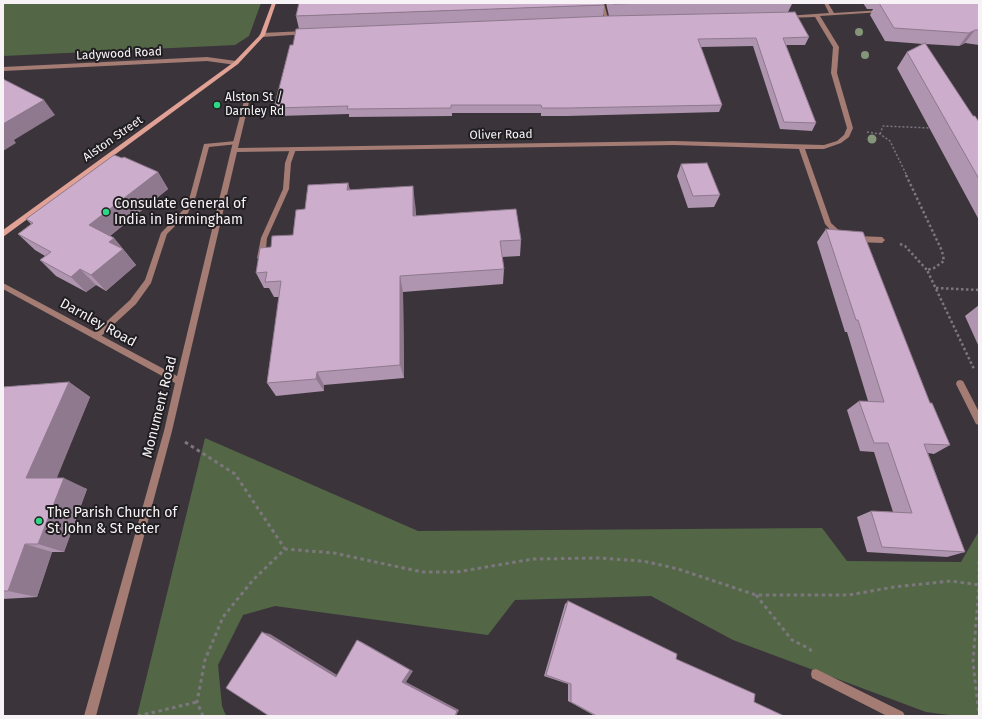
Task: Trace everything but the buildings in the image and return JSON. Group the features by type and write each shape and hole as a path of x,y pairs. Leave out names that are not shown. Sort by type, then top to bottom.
{"main road":[{"path":"236,63 262,36 274,3"},
{"name":"Alston Street","path":"3,234 236,63"}],"street":[{"path":"602,3 607,21"},
{"path":"826,3 833,15"},
{"path":"778,17 887,11"},
{"path":"817,16 836,47 834,73 850,128"},
{"path":"599,21 615,20"},
{"path":"262,36 312,33"},
{"name":"Ladywood Road","path":"3,69 208,60 236,63"},
{"name":"Monument Road","path":"90,716 168,431 246,102"},
{"name":"Oliver Road","path":"96,336 133,302 148,281 164,233 186,211 193,196 206,145 293,149 674,143 824,147 839,142 847,136 850,128"},
{"path":"801,147 828,224 837,233 861,240 882,240"},
{"path":"260,259 264,238 286,189 288,163 293,149"},
{"name":"Darnley Road","path":"3,286 180,382"},
{"path":"960,384 979,421"},
{"path":"816,674 899,716"}],"path":[{"path":"880,134 883,126 937,128"},
{"path":"850,128 880,134 890,141 942,251 944,261 934,268 927,270"},
{"path":"882,240 905,246 927,270 976,372"},
{"path":"936,288 979,290"},
{"path":"168,431 235,474 285,549"},
{"path":"203,716 197,702 204,660 223,617 253,580 285,549 334,553 422,572 457,572 533,559 599,558 644,561 678,568 756,595 849,595 894,587 951,581 979,585"},
{"path":"979,561 979,585 973,662 979,715"},
{"path":"756,595 792,640 810,649 816,674"},
{"path":"138,716 197,702"}],"green space":[{"path":"3,3 261,3 249,36 235,45 3,56"},
{"path":"205,438 418,531 822,528 847,561 961,562 979,531 979,716 957,716 926,712 733,640 651,596 515,600 488,635 275,606 243,615 218,665 222,706 226,716 137,716"}],"place":[{"name":"Alston St / Darnley Rd","path":"217,105"},
{"name":"Consulate General of India in Birmingham","path":"106,212"},
{"name":"The Parish Church of St John & St Peter","path":"39,521"}]}
